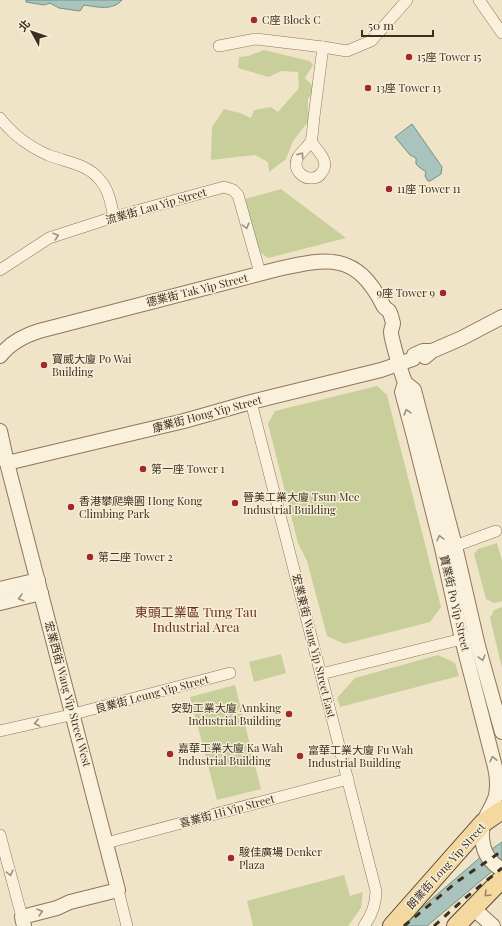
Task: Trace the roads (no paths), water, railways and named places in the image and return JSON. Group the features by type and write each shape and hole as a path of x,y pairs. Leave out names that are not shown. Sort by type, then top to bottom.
{"main road":[{"name":"朗業街 Long Yip Street","path":"392,926 483,823 502,810"},
{"path":"456,926 473,908 501,872"}],"street":[{"path":"219,46 256,39 347,51 372,41 407,0"},
{"path":"479,0 502,32"},
{"path":"311,141 322,47"},
{"path":"0,118 14,134 30,145 47,154 82,166 93,172 102,181 107,191 114,217"},
{"name":"流業街 Lau Yip Street","path":"0,270 50,238 114,217 224,187 229,188 238,194 260,274"},
{"name":"德業街 Tak Yip Street","path":"0,356 16,340 39,330 260,274 311,262 327,260 342,263 357,271 366,280 383,307 380,314 385,328 391,330 406,361"},
{"name":"康業街 Hong Yip Street","path":"4,464 184,421 252,402 381,370 406,361 416,360 502,317"},
{"name":"寶業街 Po Yip Street","path":"406,361 405,383 402,392 442,548 462,639 486,729 497,780 496,796 483,823"},
{"name":"寶業街 Po Yip Street","path":"405,383 414,390 502,732"},
{"name":"宏業東街 Wang Yip Street East","path":"252,402 376,891 376,898 372,912 364,926"},
{"path":"0,431 4,464"},
{"name":"宏業西街 Wang Yip Street West","path":"4,464 40,586 127,926"},
{"path":"455,546 496,531"},
{"path":"0,589 40,586"},
{"path":"0,603 40,586"},
{"path":"321,674 476,635"},
{"name":"良業街 Leung Yip Street","path":"0,731 73,714 230,673"},
{"name":"喜業街 Hi Yip Street","path":"106,842 348,779"},
{"path":"483,823 482,844 486,853 501,872"},
{"path":"0,835 23,922 77,900 118,890"},
{"path":"473,908 493,926"}],"water":[{"path":"26,0 122,0 114,6 109,7 84,5 80,11 59,8 50,3 44,5 26,2"},
{"path":"412,124 442,167 441,174 430,181 428,181 425,176 426,172 416,164 416,158 410,155 395,137"},
{"path":"502,842 502,863 427,926 402,926 483,855"}],"railway":[{"path":"404,926 458,881 502,851"},
{"path":"434,926 502,868"}],"place":[{"name":"C座 Block C","path":"254,20"},
{"name":"15座 Tower 15","path":"409,57"},
{"name":"13座 Tower 13","path":"368,88"},
{"name":"11座 Tower 11","path":"389,189"},
{"name":"9座 Tower 9","path":"443,293"},
{"name":"寶威大廈 Po Wai Building","path":"44,365"},
{"name":"第一座 Tower 1","path":"143,469"},
{"name":"晉美工業大廈 Tsun Mee Industrial Building","path":"235,503"},
{"name":"香港攀爬樂園 Hong Kong Climbing Park","path":"71,507"},
{"name":"第二座 Tower 2","path":"90,557"},
{"name":"安勁工業大廈 Annking Industrial Building","path":"289,714"},
{"name":"嘉華工業大廈 Ka Wah Industrial Building","path":"170,754"},
{"name":"富華工業大廈 Fu Wah Industrial Building","path":"300,756"},
{"name":"駿佳廣場 Denker Plaza","path":"231,858"}],"district":[{"name":"東頭工業區 Tung Tau Industrial Area","path":"196,620"}]}
